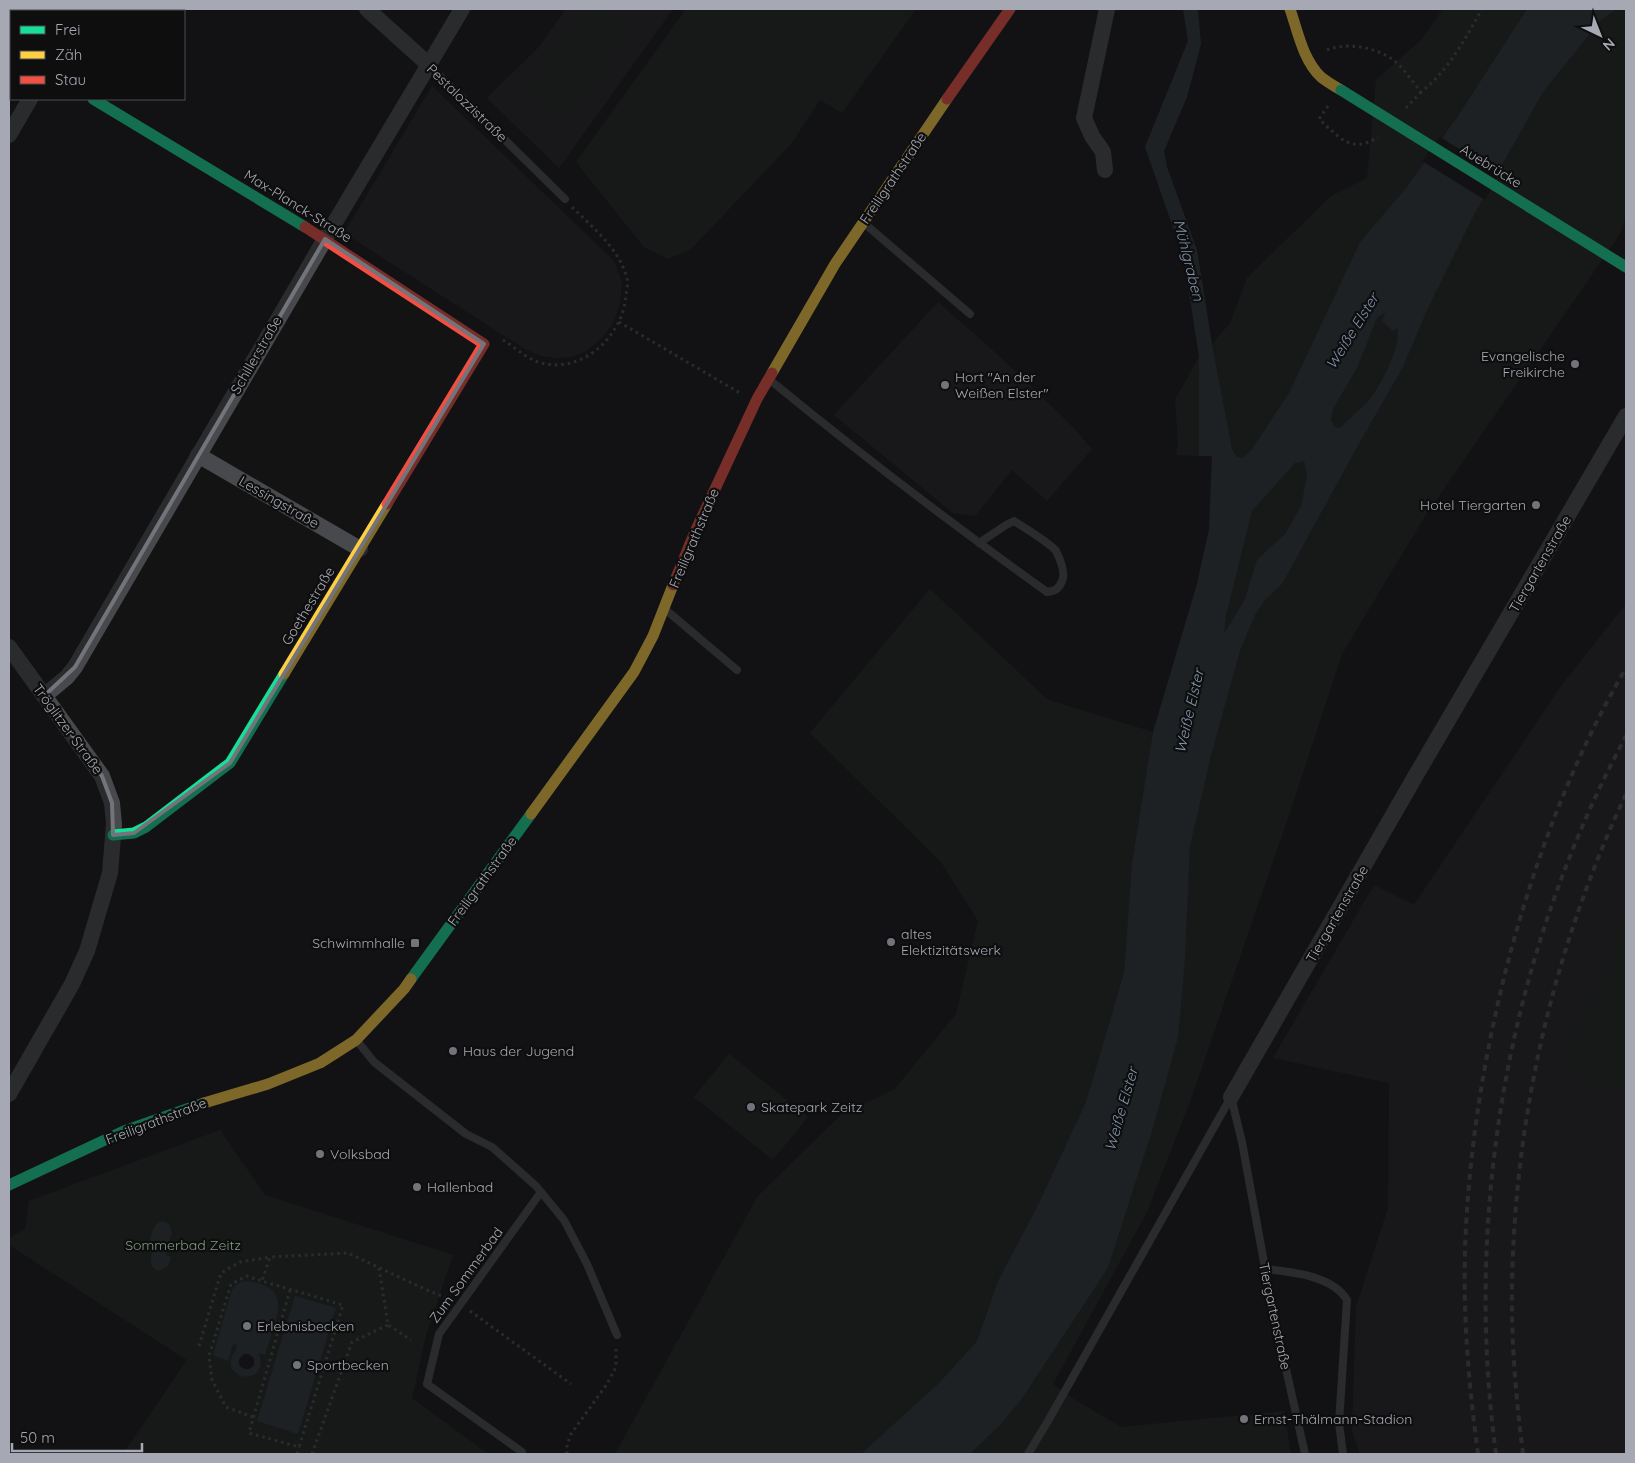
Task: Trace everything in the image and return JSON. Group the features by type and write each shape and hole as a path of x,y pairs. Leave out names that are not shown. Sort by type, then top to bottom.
{"street":[{"name":"Pestalozzistraße","path":"367,9 429,65"},
{"name":"Schillerstraße","path":"44,696 68,678 75,667 325,238 462,9"},
{"name":"Freiligrathstraße","path":"9,1185 124,1131 220,1097 268,1084 320,1063 356,1040 404,989 634,672 653,636 694,534 755,402 768,379 835,264 1010,9"},
{"path":"1105,170 1103,152 1092,136 1084,118 1107,9"},
{"name":"Auebrücke","path":"1290,9 1307,56 1321,77 1626,267"},
{"path":"9,135 29,100"},
{"name":"Max-Planck-Straße","path":"95,100 325,238 484,344"},
{"name":"Goethestraße","path":"113,835 134,833 146,827 230,763 484,344"},
{"name":"Tiergartenstraße","path":"1231,1097 1626,416"},
{"name":"Lessingstraße","path":"198,455 360,549"},
{"name":"Tröglitzer Straße","path":"9,647 102,776 112,803 113,835 110,873 87,951 72,984 9,1094"}],"lane":[{"name":"Pestalozzistraße","path":"429,65 565,199"},
{"path":"863,223 970,314"},
{"path":"768,379 832,431 979,543 1047,592 1054,591 1060,586 1064,578 1062,565 1055,550 1014,521 1006,524 979,543"},
{"path":"664,609 737,670"},
{"path":"356,1040 374,1062 466,1134 492,1147 541,1192 564,1220 587,1264 616,1335"},
{"path":"1028,1454 1231,1097"},
{"name":"Tiergartenstraße","path":"1231,1097 1242,1142 1265,1269 1305,1454"},
{"name":"Zum Sommerbad","path":"522,1452 428,1384 439,1334 541,1192"},
{"path":"1265,1269 1303,1274 1333,1286 1342,1292 1347,1300 1339,1423 1343,1454"}],"path":[{"path":"1307,56 1346,46 1369,49 1392,60 1421,92 1430,85 1460,49 1482,9"},
{"path":"1319,119 1330,100"},
{"path":"484,344 494,334 529,358 546,364 564,364 587,357 605,343 619,322 626,303 627,280 616,254 607,242 565,199"},
{"path":"619,322 755,402"},
{"path":"199,1346 221,1273 240,1262 270,1257 348,1253 460,1304 571,1384"},
{"path":"262,1280 270,1257"},
{"path":"379,1267 388,1325 410,1340"},
{"path":"253,1417 226,1408 212,1380 209,1356 231,1284 247,1276 343,1305 297,1454"},
{"path":"290,1290 249,1433 299,1447"},
{"path":"312,1454 352,1342 388,1325"},
{"path":"567,1454 567,1445 571,1434 607,1384 616,1366 616,1335"}],"highlighted area":[{"path":"325,239 484,344 230,763 134,833 113,835 112,803 102,776 44,696 75,667"}],"shaded area":[{"path":"566,9 673,9 559,168 487,98 540,46"},
{"path":"432,86 614,261 622,282 620,304 613,323 603,337 588,350 572,357 556,358 541,356 525,349 344,233"},
{"name":"Hort \"An der Weißen Elster\"","path":"938,302 998,355 1069,423 1092,449 1047,501 1012,470 975,516 953,513 834,415"},
{"path":"1626,604 1626,1454 1360,1454 1352,1431 1356,1307 1388,1208 1389,1083 1273,1058 1374,885 1414,905 1561,686"}],"green space":[{"path":"584,9 601,9 632,32 568,120 525,89"},
{"path":"686,9 916,9 842,113 820,100 791,144 691,249 668,259 644,247 576,162"},
{"path":"1443,9 1527,9 1458,116 1406,188 1360,242 1289,393 1252,449 1244,458 1237,457 1232,449 1212,344 1230,323 1247,278 1331,196 1367,178 1376,80 1422,39"},
{"path":"1617,9 1626,9 1626,218 1620,234 1425,516 1342,654 1291,809 1191,1099 1147,1212 1053,1384 1072,1398 1121,1427 1284,1411 1291,1454 970,1454 1002,1423 1021,1400 1108,1268 1152,1131 1185,959 1190,846 1212,752 1240,651 1255,615 1265,600 1282,584 1403,367 1428,308 1475,213 1543,92 1601,20"},
{"path":"1383,313 1394,323 1398,331 1393,356 1368,401 1340,428 1335,427 1331,420 1333,409 1357,368 1377,318"},
{"path":"1199,357 1199,456 1176,455 1178,443 1175,400"},
{"path":"1304,461 1307,475 1301,506 1285,534 1257,561 1245,599 1224,635 1226,616 1252,511 1295,463"},
{"path":"930,589 1048,700 1153,732 1132,863 1124,973 1086,1102 1038,1205 998,1281 977,1341 940,1382 861,1454 615,1454 758,1196 841,1115 895,1089 956,1014 978,921 941,862 810,733"},
{"path":"1626,903 1626,1084 1624,1087 1576,1081 1566,1050 1606,976"},
{"name":"Skatepark Zeitz","path":"729,1054 808,1117 773,1160 694,1097"},
{"name":"Sommerbad Zeitz","path":"220,1130 265,1195 453,1255 426,1335 412,1398 488,1454 123,1454 187,1360 9,1245 9,1238 25,1229 29,1201","holes":["249,1354 254,1358 254,1365 250,1369 245,1370 238,1362 239,1357"]}],"water":[{"path":"1183,9 1198,9 1201,44 1187,97 1164,151 1167,167 1197,250 1212,344 1232,449 1237,457 1243,458 1252,449 1289,393 1360,242 1406,188 1458,116 1527,9 1617,9 1601,20 1543,92 1475,213 1428,308 1403,367 1282,584 1265,600 1255,615 1240,651 1212,752 1190,846 1185,959 1178,1037 1152,1131 1108,1268 1021,1400 1002,1423 970,1454 861,1454 940,1382 977,1341 998,1281 1038,1205 1086,1102 1124,973 1132,863 1153,732 1197,584 1209,529 1212,456 1199,456 1199,357 1184,259 1145,147 1188,41","holes":["1384,313 1382,321 1393,331 1397,328 1398,335 1397,344 1389,366 1368,401 1340,428 1335,427 1331,420 1333,409 1357,368 1377,318","1304,461 1307,475 1301,506 1285,534 1257,560 1245,599 1224,634 1226,616 1252,511 1295,463"]},
{"path":"162,1221 169,1224 172,1232 166,1255 171,1257 168,1266 159,1271 151,1264 154,1247 149,1245 154,1228"},
{"name":"Erlebnisbecken","path":"243,1281 260,1284 271,1289 276,1297 278,1306 277,1317 265,1355 258,1353 260,1366 253,1375 248,1377 236,1373 231,1367 231,1360 237,1345 233,1344 228,1361 213,1355 232,1290","holes":["244,1354 249,1354 254,1358 254,1365 250,1369 246,1369 239,1365 239,1360"]},
{"name":"Sportbecken","path":"295,1296 336,1308 298,1434 257,1421"}],"pier":[{"path":"1440,137 1499,174 1485,200 1422,161"}],"railway":[{"path":"1478,1454 1467,1353 1465,1250 1470,1177 1479,1102 1493,1026 1511,949 1534,874 1561,801 1591,732 1626,668"},
{"path":"1496,1454 1487,1362 1486,1270 1492,1177 1505,1085 1525,994 1552,906 1585,819 1626,736"},
{"path":"1523,1454 1514,1369 1512,1284 1515,1221 1530,1095 1543,1033 1578,911 1626,794"}],"traffic: fast":[{"path":"1341,90 1626,267"},
{"path":"95,100 305,227"},
{"path":"113,835 134,833 146,827 230,763 284,674"},
{"path":"411,979 531,814"},
{"path":"9,1185 124,1131 204,1103"}],"traffic: slow":[{"path":"1290,9 1305,54 1315,70 1321,77 1341,90"},
{"path":"772,373 835,264 947,99"},
{"path":"284,674 387,504"},
{"path":"531,814 634,672 653,636 673,585"},
{"path":"204,1103 268,1084 320,1063 356,1040 411,979"}],"traffic: jam":[{"path":"947,99 1010,9"},
{"path":"305,227 484,344 387,504"},
{"path":"673,585 694,534 757,399 772,373"}],"place":[{"name":"Evangelische Freikirche","path":"1575,364"},
{"name":"Hort \"An der Weißen Elster\"","path":"945,385"},
{"name":"Hotel Tiergarten","path":"1536,505"},
{"name":"altes Elektizitätswerk","path":"891,942"},
{"name":"Schwimmhalle","path":"415,943"},
{"name":"Haus der Jugend","path":"453,1051"},
{"name":"Skatepark Zeitz","path":"751,1107"},
{"name":"Volksbad","path":"320,1154"},
{"name":"Hallenbad","path":"417,1187"},
{"name":"Erlebnisbecken","path":"247,1326"},
{"name":"Sportbecken","path":"297,1365"},
{"name":"Ernst-Thälmann-Stadion","path":"1244,1419"}],"water label":[{"name":"Mühlgraben","path":"1189,260"},
{"name":"Weiße Elster","path":"1352,331"},
{"name":"Weiße Elster","path":"1189,711"},
{"name":"Weiße Elster","path":"1121,1109"}]}
